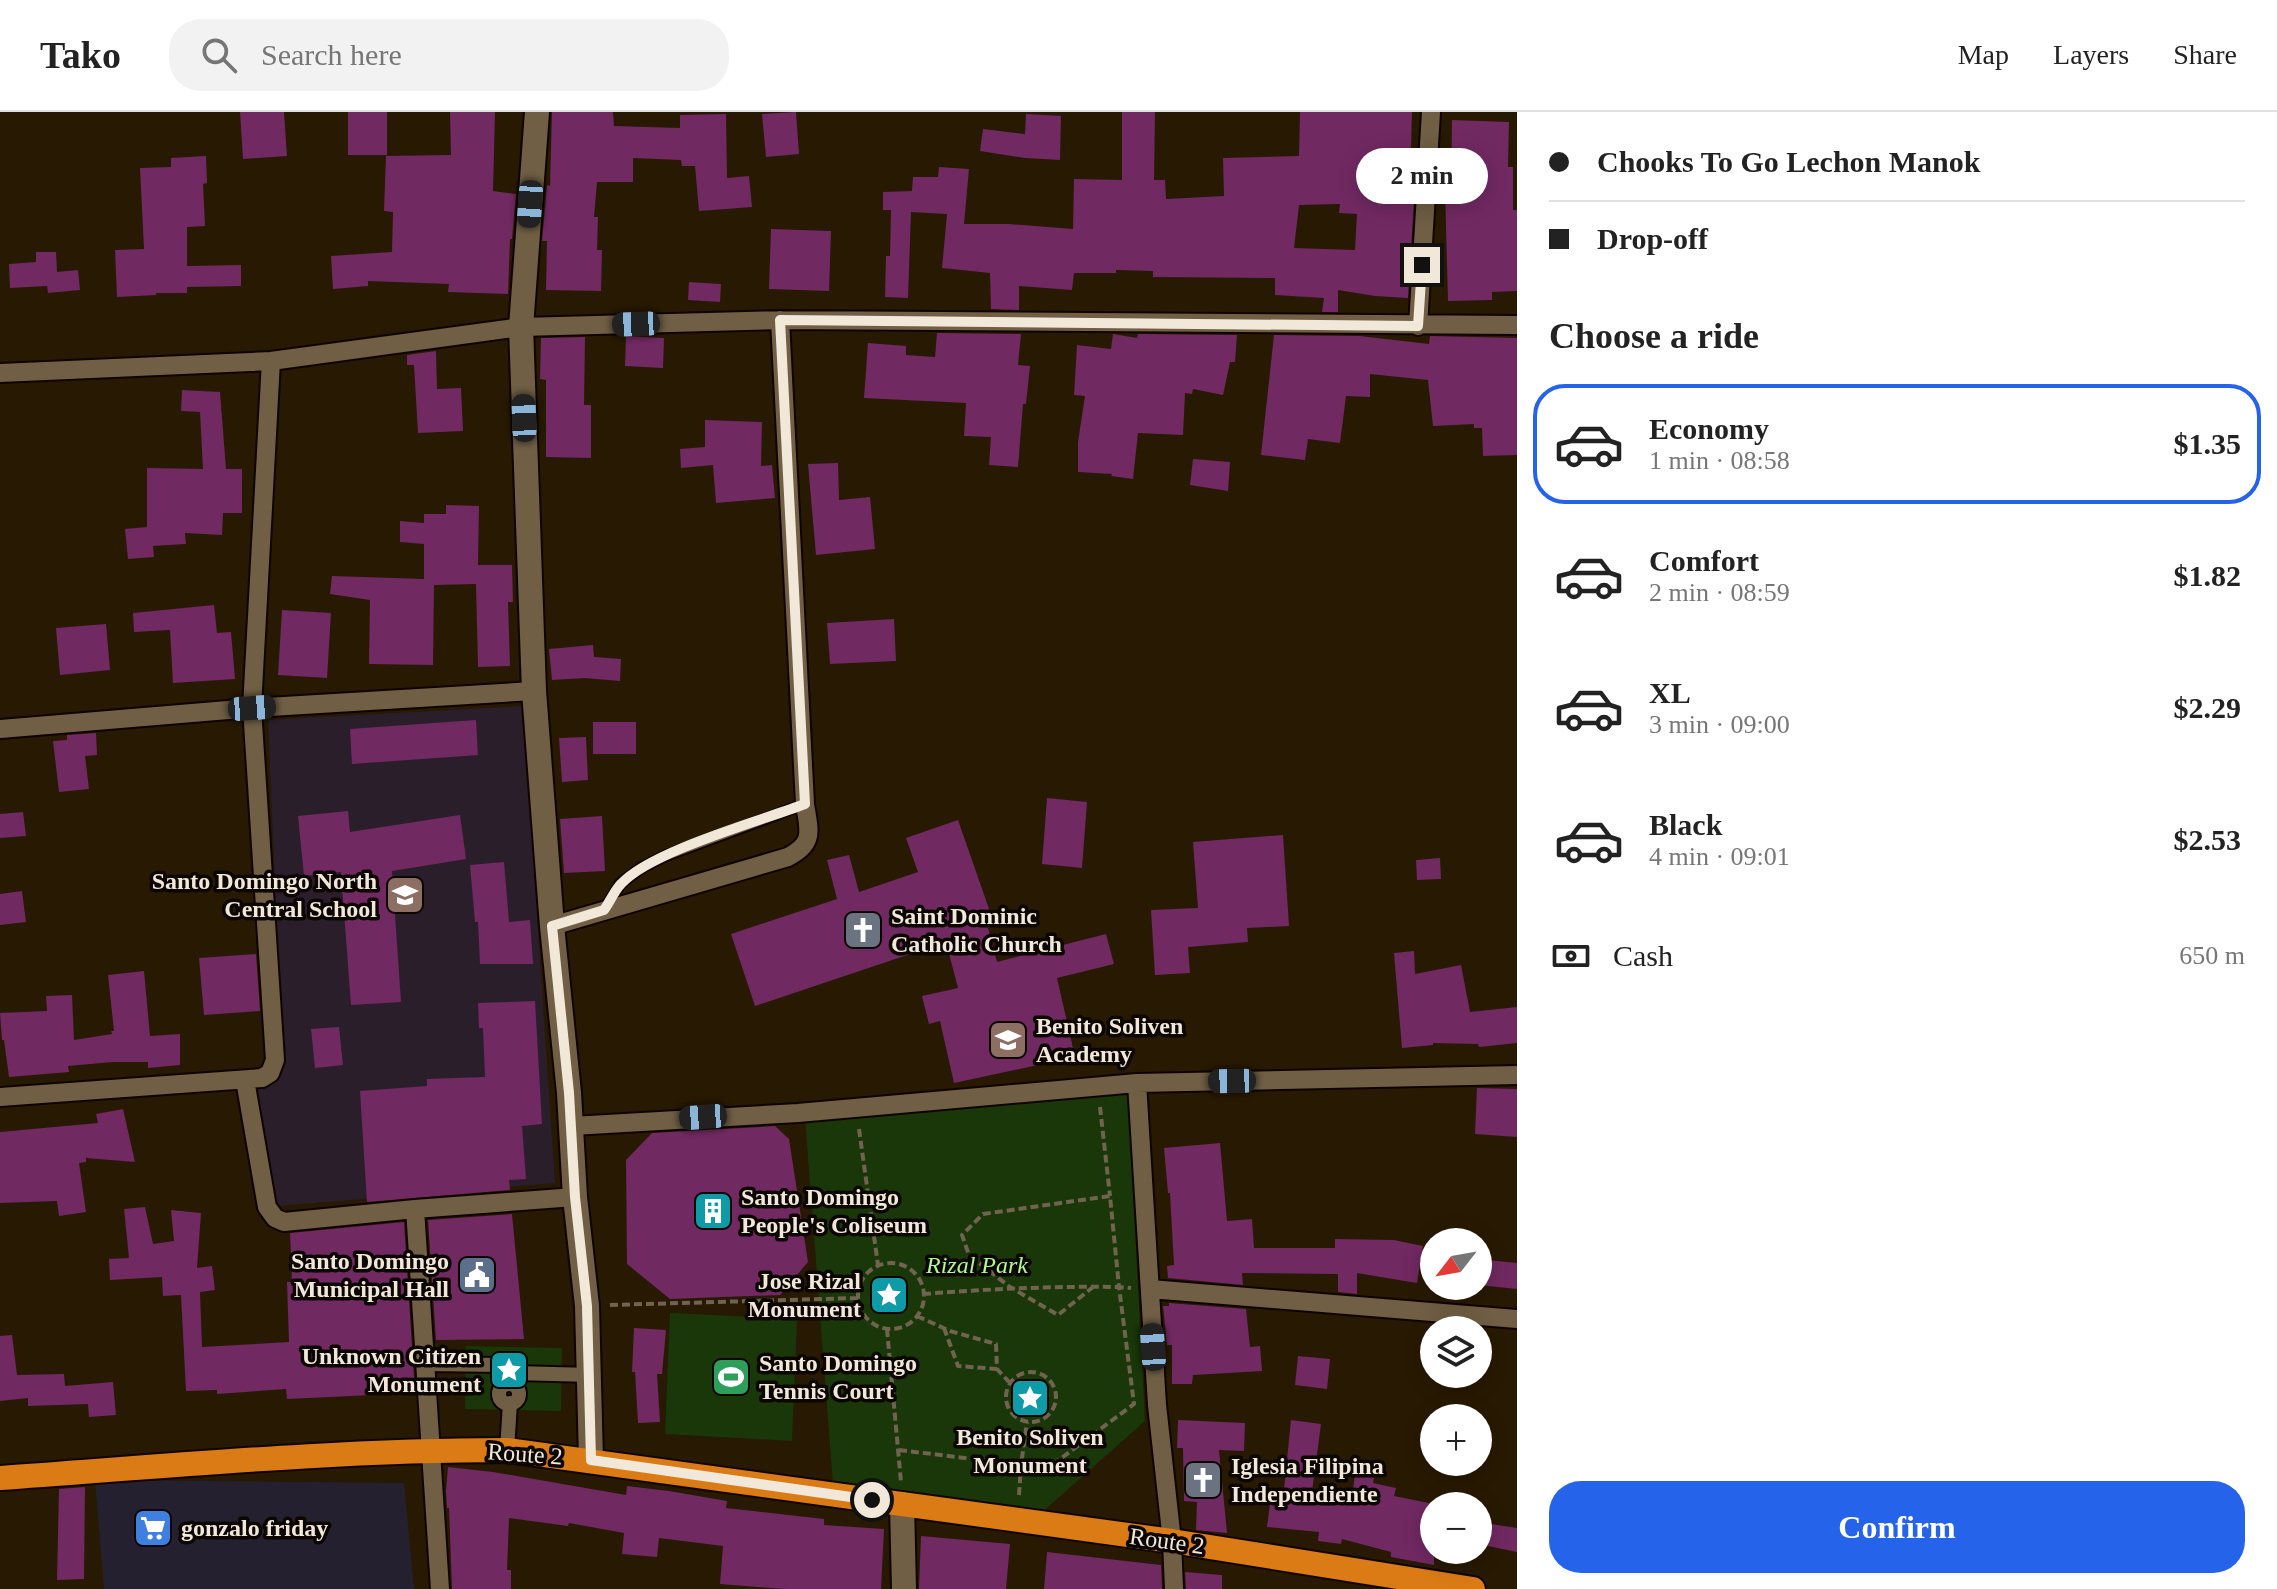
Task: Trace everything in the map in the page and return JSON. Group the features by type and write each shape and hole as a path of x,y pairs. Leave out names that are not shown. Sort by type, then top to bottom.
{"highway":[{"name":"Route 2","path":"0,1478 430,1450 507,1450 1172,1541 1473,1589"}],"street":[{"path":"537,112 521,327 534,691 552,926 572,1126 575,1197 587,1306 591,1460"},
{"path":"1418,326 1431,112"},
{"path":"552,926 788,857 807,844 809,832 805,804 780,320"},
{"path":"0,373 271,361 521,327 780,320 1517,325"},
{"path":"0,1097 245,1080 265,1077 275,1060 252,708 271,361"},
{"path":"0,729 252,708 534,691"},
{"path":"572,1126 798,1113 1137,1083 1517,1075"},
{"path":"245,1080 267,1207 275,1218 284,1222 575,1197"},
{"path":"1137,1083 1157,1405 1172,1541 1174,1589"},
{"path":"415,1209 440,1589"},
{"path":"1150,1289 1517,1319"},
{"path":"425,1368 509,1373 590,1370"},
{"path":"507,1450 510,1403 502,1400 500,1394 509,1373"},
{"path":"902,1504 904,1589"}],"lane":[{"path":"604,910 620,884 641,868 665,856 805,804"}],"path":[{"path":"899,1450 1048,1468 1134,1404 1100,1103"},
{"path":"858,1119 878,1265"},
{"path":"1093,1287 1058,1315 1010,1287 969,1255 962,1235 983,1214 1110,1196"},
{"path":"888,1263 908,1268 916,1275 923,1294 917,1316 898,1328 887,1329 867,1318 860,1309 858,1298 862,1278 878,1265 888,1263"},
{"path":"923,1294 1010,1287 1150,1289"},
{"path":"587,1306 858,1298"},
{"path":"917,1316 996,1344 997,1369 1010,1383"},
{"path":"944,1328 958,1366 997,1369"},
{"path":"887,1329 902,1504"},
{"path":"1032,1372 1047,1378 1055,1392 1054,1408 1043,1419 1027,1422 1012,1414 1006,1390 1010,1383 1016,1377 1032,1372"},
{"path":"1018,1520 1027,1422"}],"shaded area":[{"name":"Santo Domingo North Central School","path":"523,706 555,1183 277,1206 257,1089 283,1069 268,720"},
{"path":"95,1480 404,1483 414,1589 104,1589"}],"green space":[{"name":"Rizal Park","path":"1128,1091 1145,1421 1039,1515 833,1484 805,1118"},
{"name":"Santo Domingo Tennis Court","path":"670,1313 797,1319 792,1441 665,1434"},
{"path":"466,1346 562,1348 561,1411 465,1409"}],"building":[{"path":"240,112 284,112 287,156 243,159"},
{"path":"348,112 387,112 387,155 348,155"},
{"path":"450,112 495,112 493,191 516,194 508,294 448,292 449,284 368,281 368,286 333,289 331,256 392,252 393,212 384,211 386,156 451,155"},
{"path":"552,112 613,112 614,126 680,128 680,115 726,114 727,178 749,176 752,207 699,211 695,166 682,166 681,160 633,158 633,182 597,182 594,217 598,217 597,250 602,250 601,291 546,290 547,241 542,241 547,185 550,186"},
{"path":"796,112 799,154 766,157 762,114"},
{"path":"1122,112 1155,112 1154,180 1165,180 1166,199 1224,196 1223,158 1299,156 1300,112 1412,112 1410,184 1415,184 1408,298 1338,290 1338,312 1322,312 1324,298 1275,295 1275,278 1153,277 1153,271 1116,270 1116,273 1074,273 1072,290 1019,286 1019,310 991,309 990,273 942,268 947,214 911,212 908,298 885,297 891,210 883,210 883,192 912,191 913,177 938,177 939,167 969,169 964,224 1073,229 1074,179 1122,180","holes":["1340,204 1339,213 1357,214 1355,250 1294,248 1299,205"]},
{"path":"1026,114 1061,116 1060,160 980,151 983,129 1025,134"},
{"path":"1452,120 1509,122 1508,167 1513,167 1513,210 1517,210 1517,291 1492,292 1492,300 1448,301 1445,189 1451,190"},
{"path":"206,156 207,183 203,184 205,226 187,227 187,266 241,265 241,286 187,287 187,293 117,297 115,250 144,249 140,168 171,167 171,158"},
{"path":"771,229 831,231 829,291 769,289"},
{"path":"36,252 56,252 57,272 78,270 80,290 48,293 47,286 10,288 9,264 36,262"},
{"path":"689,282 721,284 720,302 688,300"},
{"path":"937,333 1021,334 1018,365 1030,366 1026,404 1023,404 1018,467 989,465 991,437 964,436 966,403 864,398 868,343 906,346 906,355 935,357"},
{"path":"1113,334 1137,338 1138,334 1237,335 1235,362 1230,362 1223,395 1193,389 1192,394 1185,393 1183,435 1138,433 1133,479 1078,472 1078,442 1085,396 1074,395 1077,345 1111,349"},
{"path":"1274,335 1360,336 1429,344 1430,336 1517,338 1517,455 1483,456 1482,428 1474,428 1474,424 1433,426 1428,380 1370,374 1370,397 1346,396 1340,443 1308,439 1305,460 1261,455"},
{"path":"626,336 664,338 663,368 625,366"},
{"path":"585,337 584,405 591,405 591,458 546,457 546,380 540,379 541,338"},
{"path":"436,351 437,389 461,388 463,431 418,433 414,365 407,365 407,355"},
{"path":"182,390 220,392 226,469 242,469 242,513 223,513 222,535 185,533 186,544 153,546 154,557 128,559 125,529 147,527 147,468 203,469 200,412 181,411"},
{"path":"705,420 762,422 761,466 772,465 775,498 716,503 713,465 681,468 680,449 705,447"},
{"path":"1193,459 1230,462 1228,491 1190,485"},
{"path":"838,463 839,500 870,497 875,549 816,555 808,464"},
{"path":"446,505 479,506 478,565 512,565 513,602 508,602 510,666 478,667 476,584 434,585 433,665 369,664 370,600 330,594 332,576 424,579 424,544 400,542 400,521 424,523 424,514 446,514"},
{"path":"214,605 217,633 231,632 235,679 173,683 170,630 134,632 133,613"},
{"path":"282,610 331,613 327,678 278,675"},
{"path":"894,619 896,661 830,664 827,623"},
{"path":"106,624 110,670 60,675 56,628"},
{"path":"593,645 594,657 621,659 620,681 585,678 552,680 549,649"},
{"path":"476,720 478,755 352,764 350,729"},
{"path":"593,722 636,722 636,754 593,754"},
{"path":"96,733 97,755 85,756 89,789 59,792 53,741 67,740 67,735"},
{"path":"586,737 588,780 562,782 559,738"},
{"path":"1047,798 1087,802 1082,868 1042,864"},
{"path":"348,811 350,832 460,815 466,859 392,871 401,1002 351,1005 341,872 304,876 298,816"},
{"path":"23,812 26,836 0,838 0,814"},
{"path":"602,816 605,871 564,873 560,819"},
{"path":"958,820 995,926 988,928 997,962 1106,934 1114,964 1057,978 1075,1057 954,1083 940,1021 929,1024 922,996 958,988 946,942 755,1006 731,934 837,899 827,860 849,855 859,892 918,872 906,838"},
{"path":"1283,835 1289,926 1247,928 1248,942 1188,947 1190,973 1155,975 1151,910 1198,908 1193,842"},
{"path":"1440,858 1441,879 1417,880 1416,860"},
{"path":"504,862 509,922 530,920 533,964 480,964 470,865"},
{"path":"22,891 26,922 0,925 0,894"},
{"path":"1414,951 1415,974 1461,965 1470,1012 1517,1007 1517,1043 1479,1047 1478,1044 1433,1043 1402,1048 1394,953"},
{"path":"256,954 260,1011 204,1015 199,958"},
{"path":"144,971 150,1036 180,1034 180,1065 148,1068 148,1062 113,1062 68,1066 69,1072 9,1077 0,1013 47,1011 46,996 72,995 74,1040 112,1034 108,975"},
{"path":"535,1001 542,1124 522,1126 526,1179 509,1180 510,1190 367,1202 360,1091 427,1086 427,1079 485,1077 483,1028 479,1028 478,1003"},
{"path":"339,1027 343,1065 315,1068 311,1029"},
{"path":"1477,1088 1517,1089 1517,1137 1475,1134"},
{"path":"123,1109 135,1162 86,1158 86,1162 79,1163 86,1212 59,1216 57,1201 0,1203 0,1132 98,1123 96,1114"},
{"name":"Santo Domingo People's Coliseum","path":"775,1126 789,1139 808,1262 780,1295 670,1299 627,1264 626,1160 652,1133"},
{"path":"1220,1143 1227,1221 1252,1219 1254,1248 1335,1248 1335,1239 1394,1240 1420,1245 1417,1283 1357,1273 1357,1294 1338,1292 1338,1274 1242,1273 1243,1285 1168,1278 1167,1266 1174,1265 1164,1148"},
{"path":"145,1207 153,1244 174,1241 171,1210 201,1213 197,1268 212,1266 215,1290 200,1292 202,1347 289,1342 287,1282 292,1282 290,1233 404,1222 415,1393 287,1399 286,1389 217,1394 217,1390 186,1391 181,1295 163,1296 162,1277 110,1280 109,1259 129,1258 124,1209"},
{"name":"Santo Domingo Municipal Hall","path":"512,1214 524,1339 436,1340 428,1220"},
{"path":"1492,1260 1517,1263 1517,1289 1492,1286"},
{"path":"1169,1303 1246,1309 1250,1347 1260,1346 1262,1371 1193,1375 1192,1384 1172,1384 1172,1345 1167,1345 1163,1306 1169,1306"},
{"path":"634,1328 666,1330 662,1374 657,1374 660,1422 638,1423 635,1372 632,1372"},
{"path":"12,1335 17,1375 64,1374 65,1386 113,1382 116,1415 89,1417 88,1404 28,1406 28,1398 0,1401 0,1336"},
{"path":"1298,1356 1330,1359 1327,1389 1295,1385"},
{"path":"1178,1420 1245,1423 1244,1451 1219,1450 1227,1533 1196,1530 1197,1502 1184,1501 1183,1448 1177,1448"},
{"path":"1291,1420 1321,1424 1311,1499 1351,1504 1355,1475 1374,1478 1373,1483 1396,1488 1394,1496 1420,1501 1420,1562 1391,1557 1391,1552 1342,1539 1341,1544 1318,1541 1319,1532 1267,1527 1272,1488 1284,1489"},
{"path":"448,1467 626,1495 627,1486 669,1491 727,1501 726,1508 824,1519 824,1525 884,1529 881,1589 785,1589 720,1584 723,1546 659,1538 657,1557 622,1554 624,1533 569,1523 568,1526 509,1518 507,1570 511,1570 511,1589 452,1589 446,1491"},
{"path":"85,1487 84,1579 57,1580 59,1489"},
{"path":"1492,1524 1517,1528 1517,1552 1492,1547"},
{"path":"921,1536 1010,1544 1006,1589 919,1589"},
{"path":"1047,1552 1161,1565 1162,1589 1044,1589"},
{"path":"1185,1572 1222,1575 1222,1589 1186,1589"}],"place":[{"name":"Santo Domingo North Central School","path":"405,895"},
{"name":"Saint Dominic Catholic Church","path":"863,930"},
{"name":"Benito Soliven Academy","path":"1008,1040"},
{"name":"Santo Domingo People's Coliseum","path":"713,1211"},
{"name":"Santo Domingo Municipal Hall","path":"477,1275"},
{"name":"Jose Rizal Monument","path":"889,1295"},
{"name":"Unknown Citizen Monument","path":"509,1370"},
{"name":"Santo Domingo Tennis Court","path":"731,1377"},
{"name":"Benito Soliven Monument","path":"1030,1398"},
{"name":"Iglesia Filipina Independiente","path":"1203,1480"},
{"name":"gonzalo friday","path":"153,1528"}],"route":[{"path":"872,1500 591,1460 587,1306 552,926 604,910 620,884 641,868 665,856 805,804 780,320 1418,326 1422,265"}]}
